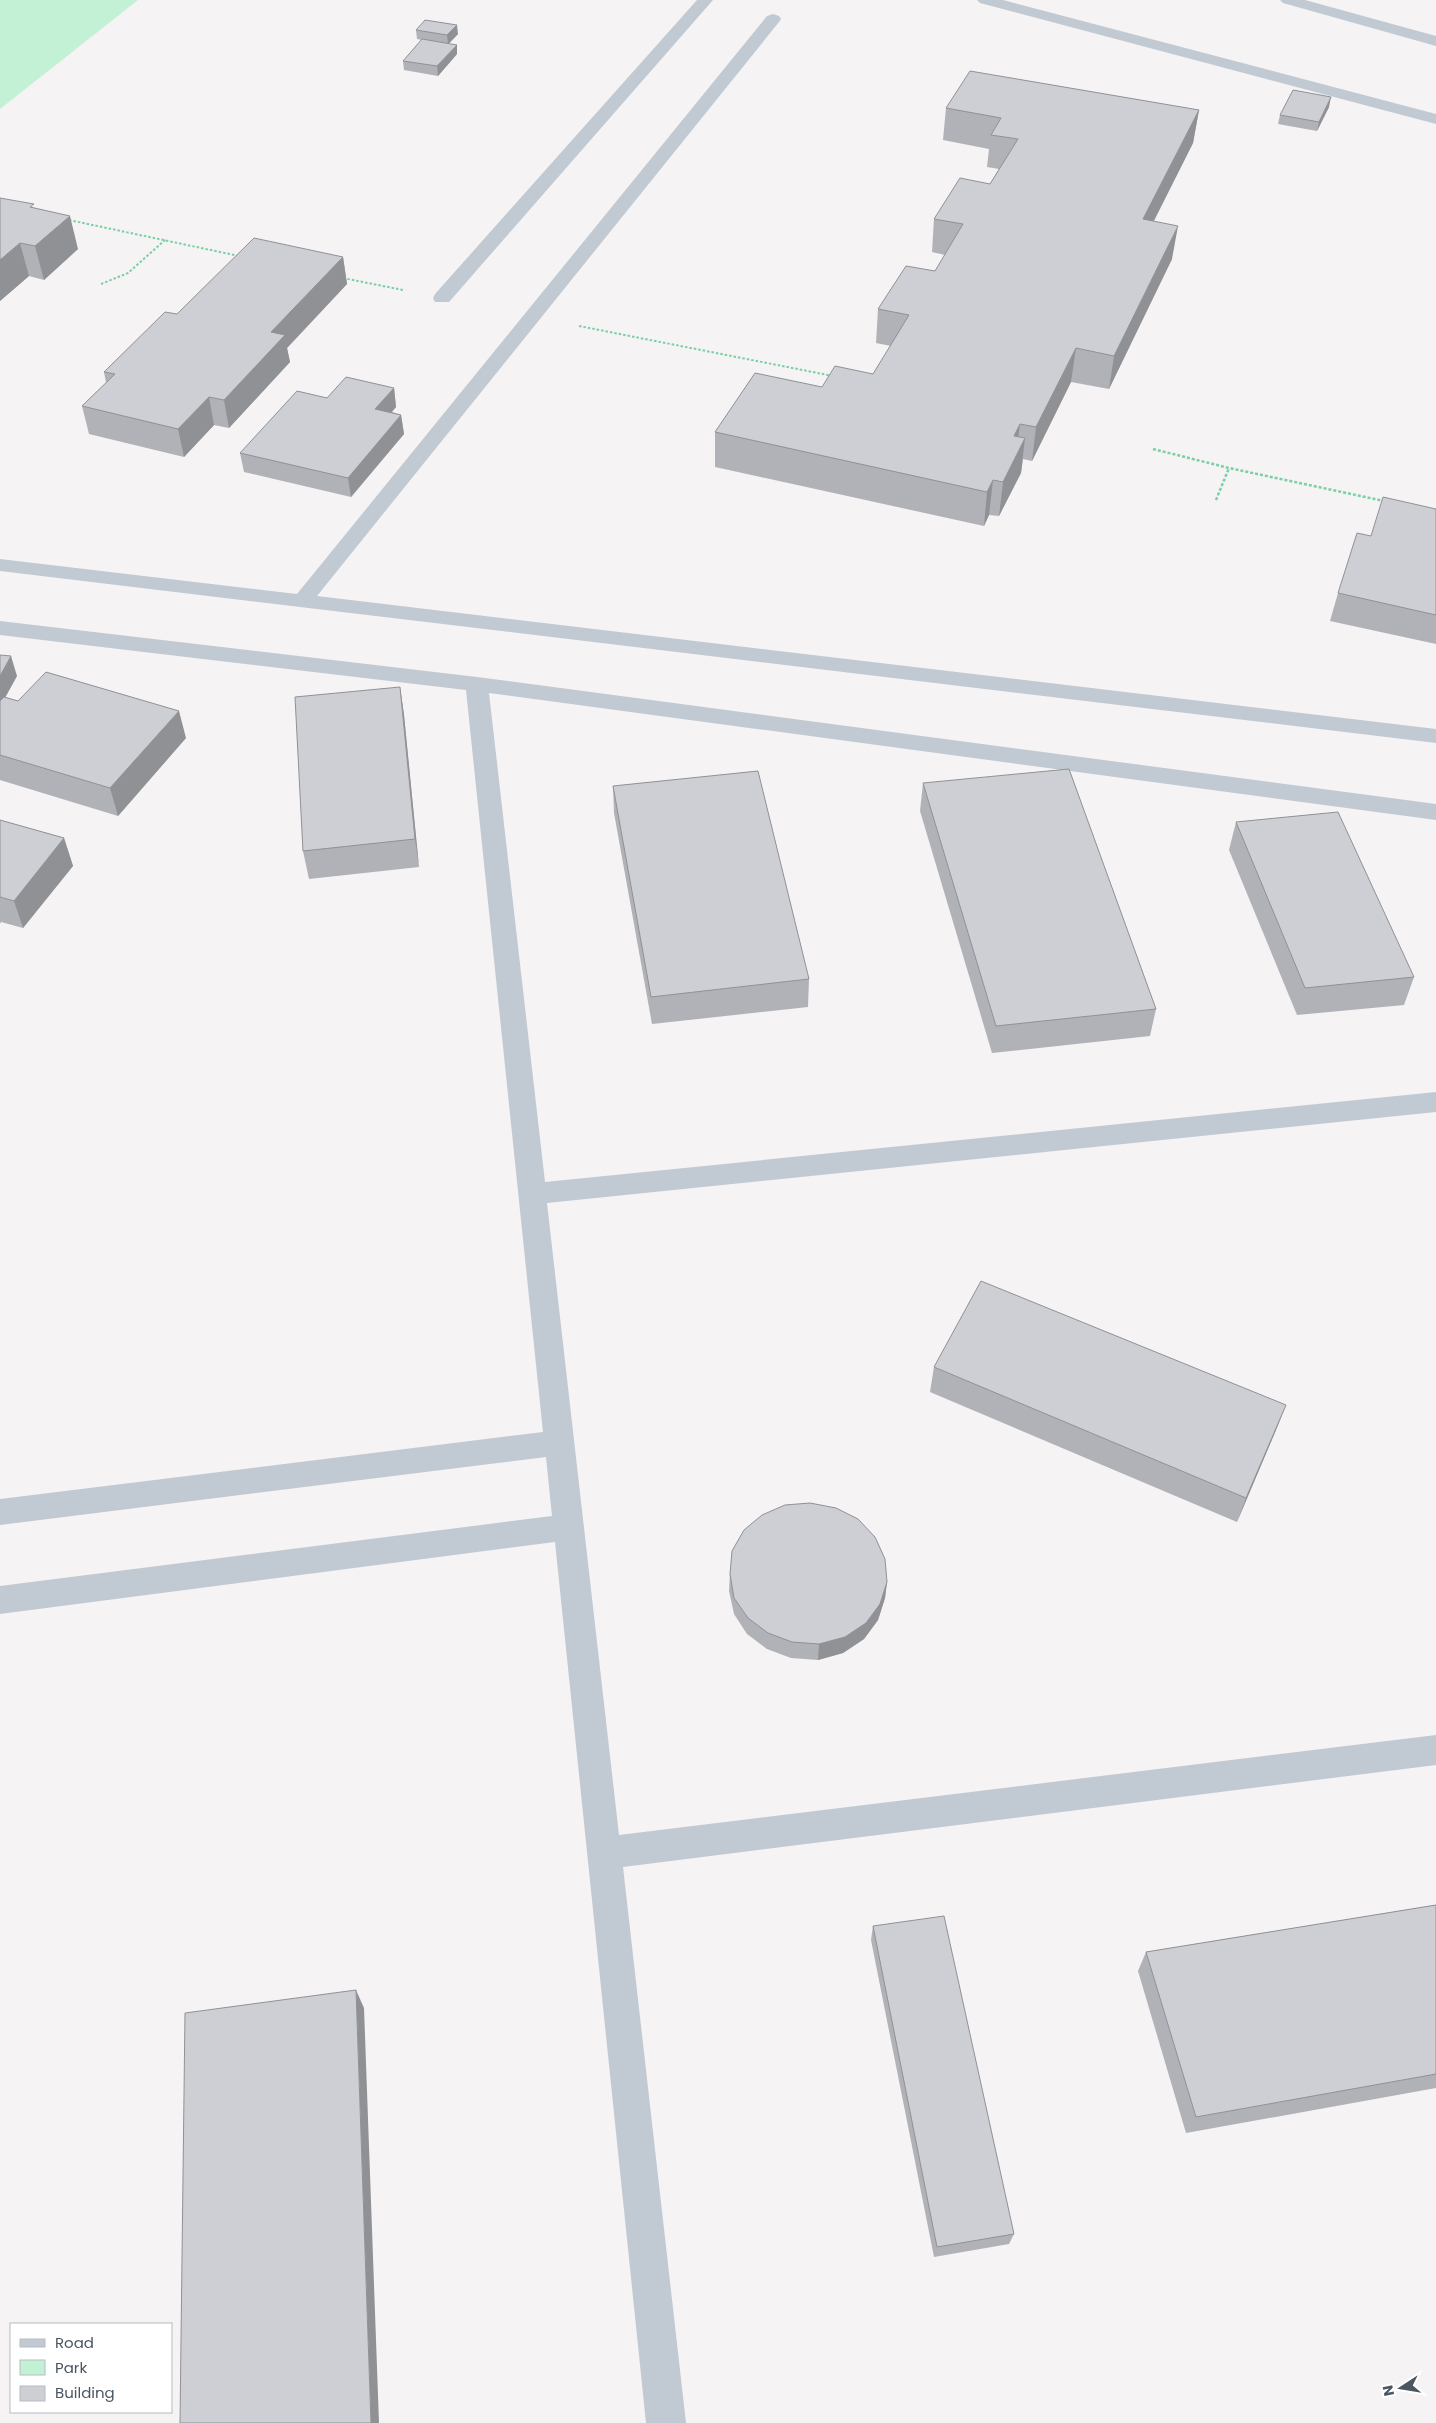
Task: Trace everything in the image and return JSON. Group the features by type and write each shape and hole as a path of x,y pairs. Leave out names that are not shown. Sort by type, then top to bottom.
{"lane":[{"path":"442,298 705,0"},
{"path":"986,0 1436,119"},
{"path":"1288,0 1436,41"},
{"path":"302,601 773,19"},
{"path":"0,565 1436,736"},
{"path":"0,628 477,684 1436,812"},
{"path":"477,684 666,2423"},
{"path":"532,1194 1436,1102"},
{"path":"0,1512 559,1443"},
{"path":"0,1600 569,1527"},
{"path":"604,1853 1436,1750"}],"path":[{"path":"68,220 242,256"},
{"path":"101,284 128,273 165,240"},
{"path":"337,276 442,298"},
{"path":"532,317 839,377"},
{"path":"1153,449 1229,468 1389,502"},
{"path":"1216,500 1229,468"}],"green space":[{"path":"0,0 138,0 0,109"}],"building":[{"path":"425,20 457,25 447,35 416,30"},
{"path":"422,39 457,45 437,66 403,61"},
{"path":"970,71 1199,110 1143,219 1178,226 1114,356 1076,348 1036,427 1020,424 1014,436 1025,438 1003,482 993,480 987,492 715,432 755,373 822,387 835,366 873,374 909,315 878,309 906,266 935,271 963,224 934,219 960,178 990,184 1018,139 991,135 1001,118 946,108"},
{"path":"1293,90 1331,97 1319,122 1280,115"},
{"path":"0,198 34,204 30,207 70,216 35,246 20,243 0,260"},
{"path":"254,238 343,257 271,332 285,335 224,400 209,397 178,429 82,406 115,374 104,372 165,312 177,314"},
{"path":"346,377 394,388 375,409 401,415 348,478 240,453 297,391 327,398"},
{"path":"1383,497 1436,509 1436,615 1338,593 1357,533 1371,536"},
{"path":"0,655 11,656 0,676"},
{"path":"46,672 179,711 110,788 0,755 0,701 4,697 18,701"},
{"path":"400,687 415,839 303,851 295,697"},
{"path":"1069,769 1156,1009 996,1026 923,783"},
{"path":"758,771 809,979 651,997 613,786"},
{"path":"1338,812 1414,977 1305,988 1236,822"},
{"path":"0,820 64,838 14,901 0,897"},
{"path":"981,1281 1286,1405 1246,1498 934,1367"},
{"path":"810,1503 836,1508 858,1519 875,1537 885,1559 887,1582 880,1604 866,1623 845,1637 819,1644 792,1642 768,1633 748,1618 734,1598 730,1574 732,1551 744,1530 762,1515 785,1505"},
{"path":"1436,1905 1436,2074 1196,2117 1146,1952"},
{"path":"944,1916 1014,2234 937,2247 873,1926"},
{"path":"356,1990 371,2423 180,2423 185,2013"}]}
